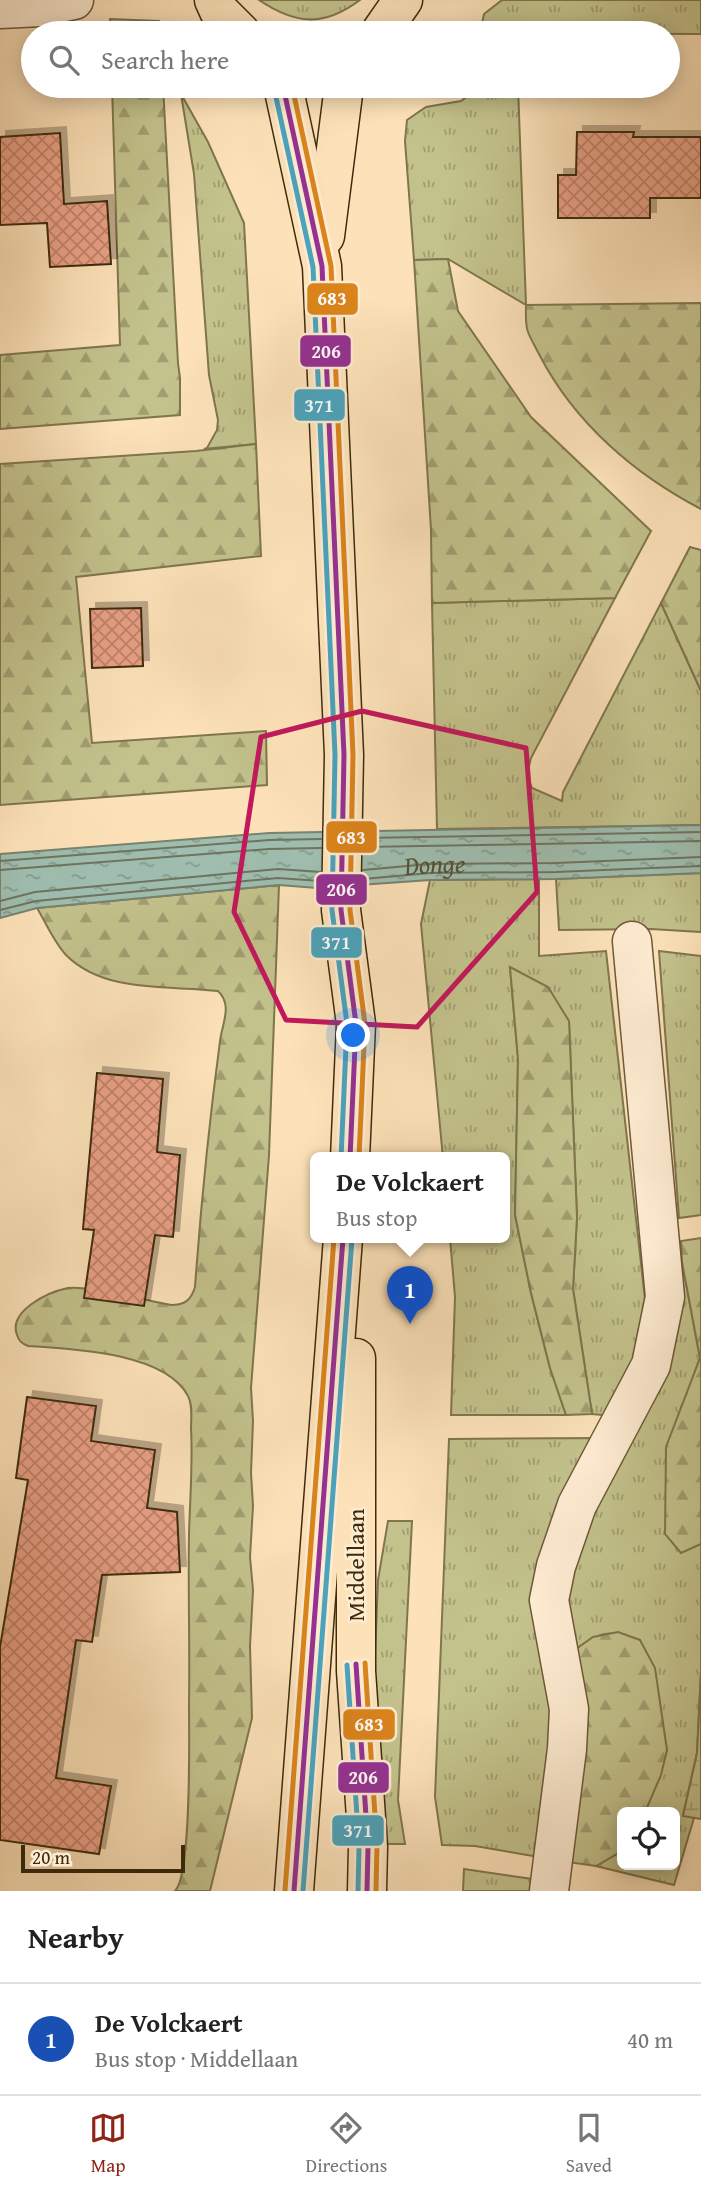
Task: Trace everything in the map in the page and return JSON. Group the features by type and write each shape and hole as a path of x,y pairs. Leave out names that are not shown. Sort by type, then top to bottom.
{"main road":[{"path":"214,0 219,11 229,21"},
{"path":"388,21 403,0"},
{"path":"286,98 322,266"},
{"path":"343,98 322,266 344,755 341,910 356,1024 351,1152"},
{"name":"Middellaan","path":"294,1891 343,1243"},
{"name":"Middellaan","path":"354,1243 356,1671 368,1847 368,1891"}],"street":[{"path":"0,9 41,7 74,0"},
{"path":"549,1891 567,1749 569,1709 549,1600 556,1566 577,1505 652,1365 665,1297 632,941"}],"highlighted area":[{"path":"362,711 526,748 537,892 417,1027 286,1020 234,912 261,737"}],"green space":[{"path":"259,0 360,0 334,15 310,20 285,14"},
{"path":"502,0 701,0 701,34 680,34 680,21 483,21 484,14"},
{"path":"110,19 159,21 110,21"},
{"path":"112,98 164,98 180,415 0,429 0,355 120,345"},
{"path":"182,98 208,142 244,223 256,444 204,449 217,430 218,420 209,375 194,174"},
{"path":"465,98 518,98 526,305 448,259 414,260 405,141 407,120 426,107"},
{"path":"448,259 458,311 531,417 651,531 615,598 432,603 431,530 414,260"},
{"path":"701,303 701,509 652,480 630,463 589,425 570,403 528,332 526,305"},
{"path":"256,444 261,556 76,577 92,743 266,731 267,785 0,805 0,464 196,451"},
{"path":"690,547 701,550 701,691 661,603"},
{"path":"615,598 531,758 527,775 532,788 562,801 563,792 661,603 701,691 701,825 437,829 432,603"},
{"path":"701,873 701,932 651,929 559,930 556,879"},
{"path":"539,879 539,956 606,951 648,1326 614,1416 592,1414 573,1289 577,1217 569,1021 510,968 518,1059 515,1215 550,1368 566,1415 451,1415 455,1297 450,1243 510,1243 510,1152 442,1152 421,924 430,880"},
{"path":"279,885 269,1155 251,1388 252,1718 210,1891 175,1891 184,1859 188,1802 192,1454 190,1400 176,1381 159,1370 116,1356 28,1346 19,1339 16,1326 18,1318 32,1304 68,1288 103,1291 171,1305 184,1303 192,1295 195,1287 209,1133 226,1008 218,991 138,985 99,976 66,955 37,908"},
{"path":"659,951 701,956 701,1215 679,1218"},
{"path":"510,967 548,987 569,1021 577,1217 573,1289 592,1414 566,1415 550,1368 515,1215 518,1059"},
{"path":"701,1238 701,1544 681,1553 665,1534 666,1447 700,1358 682,1262 681,1241"},
{"path":"682,1262 700,1358 695,1372 681,1552 701,1544 701,1672 697,1753 683,1815 694,1818 680,1865 680,1807 647,1807 667,1750 640,1640 610,1633 595,1637 569,1654 566,1576 681,1297"},
{"path":"598,1438 573,1484 545,1858 475,1846 442,1845 435,1797 449,1439"},
{"path":"388,1521 412,1521 398,1800 405,1844 386,1844 374,1680 378,1580"},
{"path":"618,1632 640,1640 655,1668 667,1750 661,1775 647,1807 617,1807 617,1854 596,1866 567,1862 569,1654 593,1637"},
{"path":"701,1672 701,1819 683,1816 697,1753"},
{"path":"617,1854 617,1870 678,1870 674,1885 596,1866"},
{"path":"464,1869 539,1880 540,1891 463,1891"}],"water":[{"name":"Donge","path":"701,825 701,873 556,879 430,880 317,888 279,885 37,908 0,918 0,854 269,833"}],"building":[{"path":"577,132 634,132 633,137 701,137 701,198 650,198 650,218 558,218 558,175 576,175"},
{"path":"60,133 64,204 107,201 111,264 50,267 47,223 0,225 0,137"},
{"path":"141,608 143,666 92,668 90,609"},
{"path":"97,1073 163,1079 157,1152 180,1155 173,1237 155,1235 144,1306 84,1298 94,1230 83,1229"},
{"path":"27,1397 96,1406 91,1441 155,1450 147,1508 177,1512 180,1572 102,1575 92,1642 76,1640 56,1778 111,1786 99,1854 0,1840 0,1647 28,1480 16,1478"}],"transit line":[{"name":"371","path":"276,98 313,267 335,755 332,910 347,1024 341,1152"},
{"name":"206","path":"286,98 322,266 344,755 341,910 356,1024 350,1152"},
{"name":"683","path":"295,98 331,266 353,755 350,910 365,1024 359,1152"},
{"name":"683","path":"285,1890 334,1243"},
{"name":"206","path":"294,1891 343,1243"},
{"name":"371","path":"303,1891 352,1243"},
{"name":"683","path":"365,1663 377,1846 376,1891"},
{"name":"206","path":"356,1664 368,1847 367,1891"},
{"name":"371","path":"347,1665 359,1847 358,1891"}],"place":[{"name":"De Volckaert","path":"410,1324"}]}
